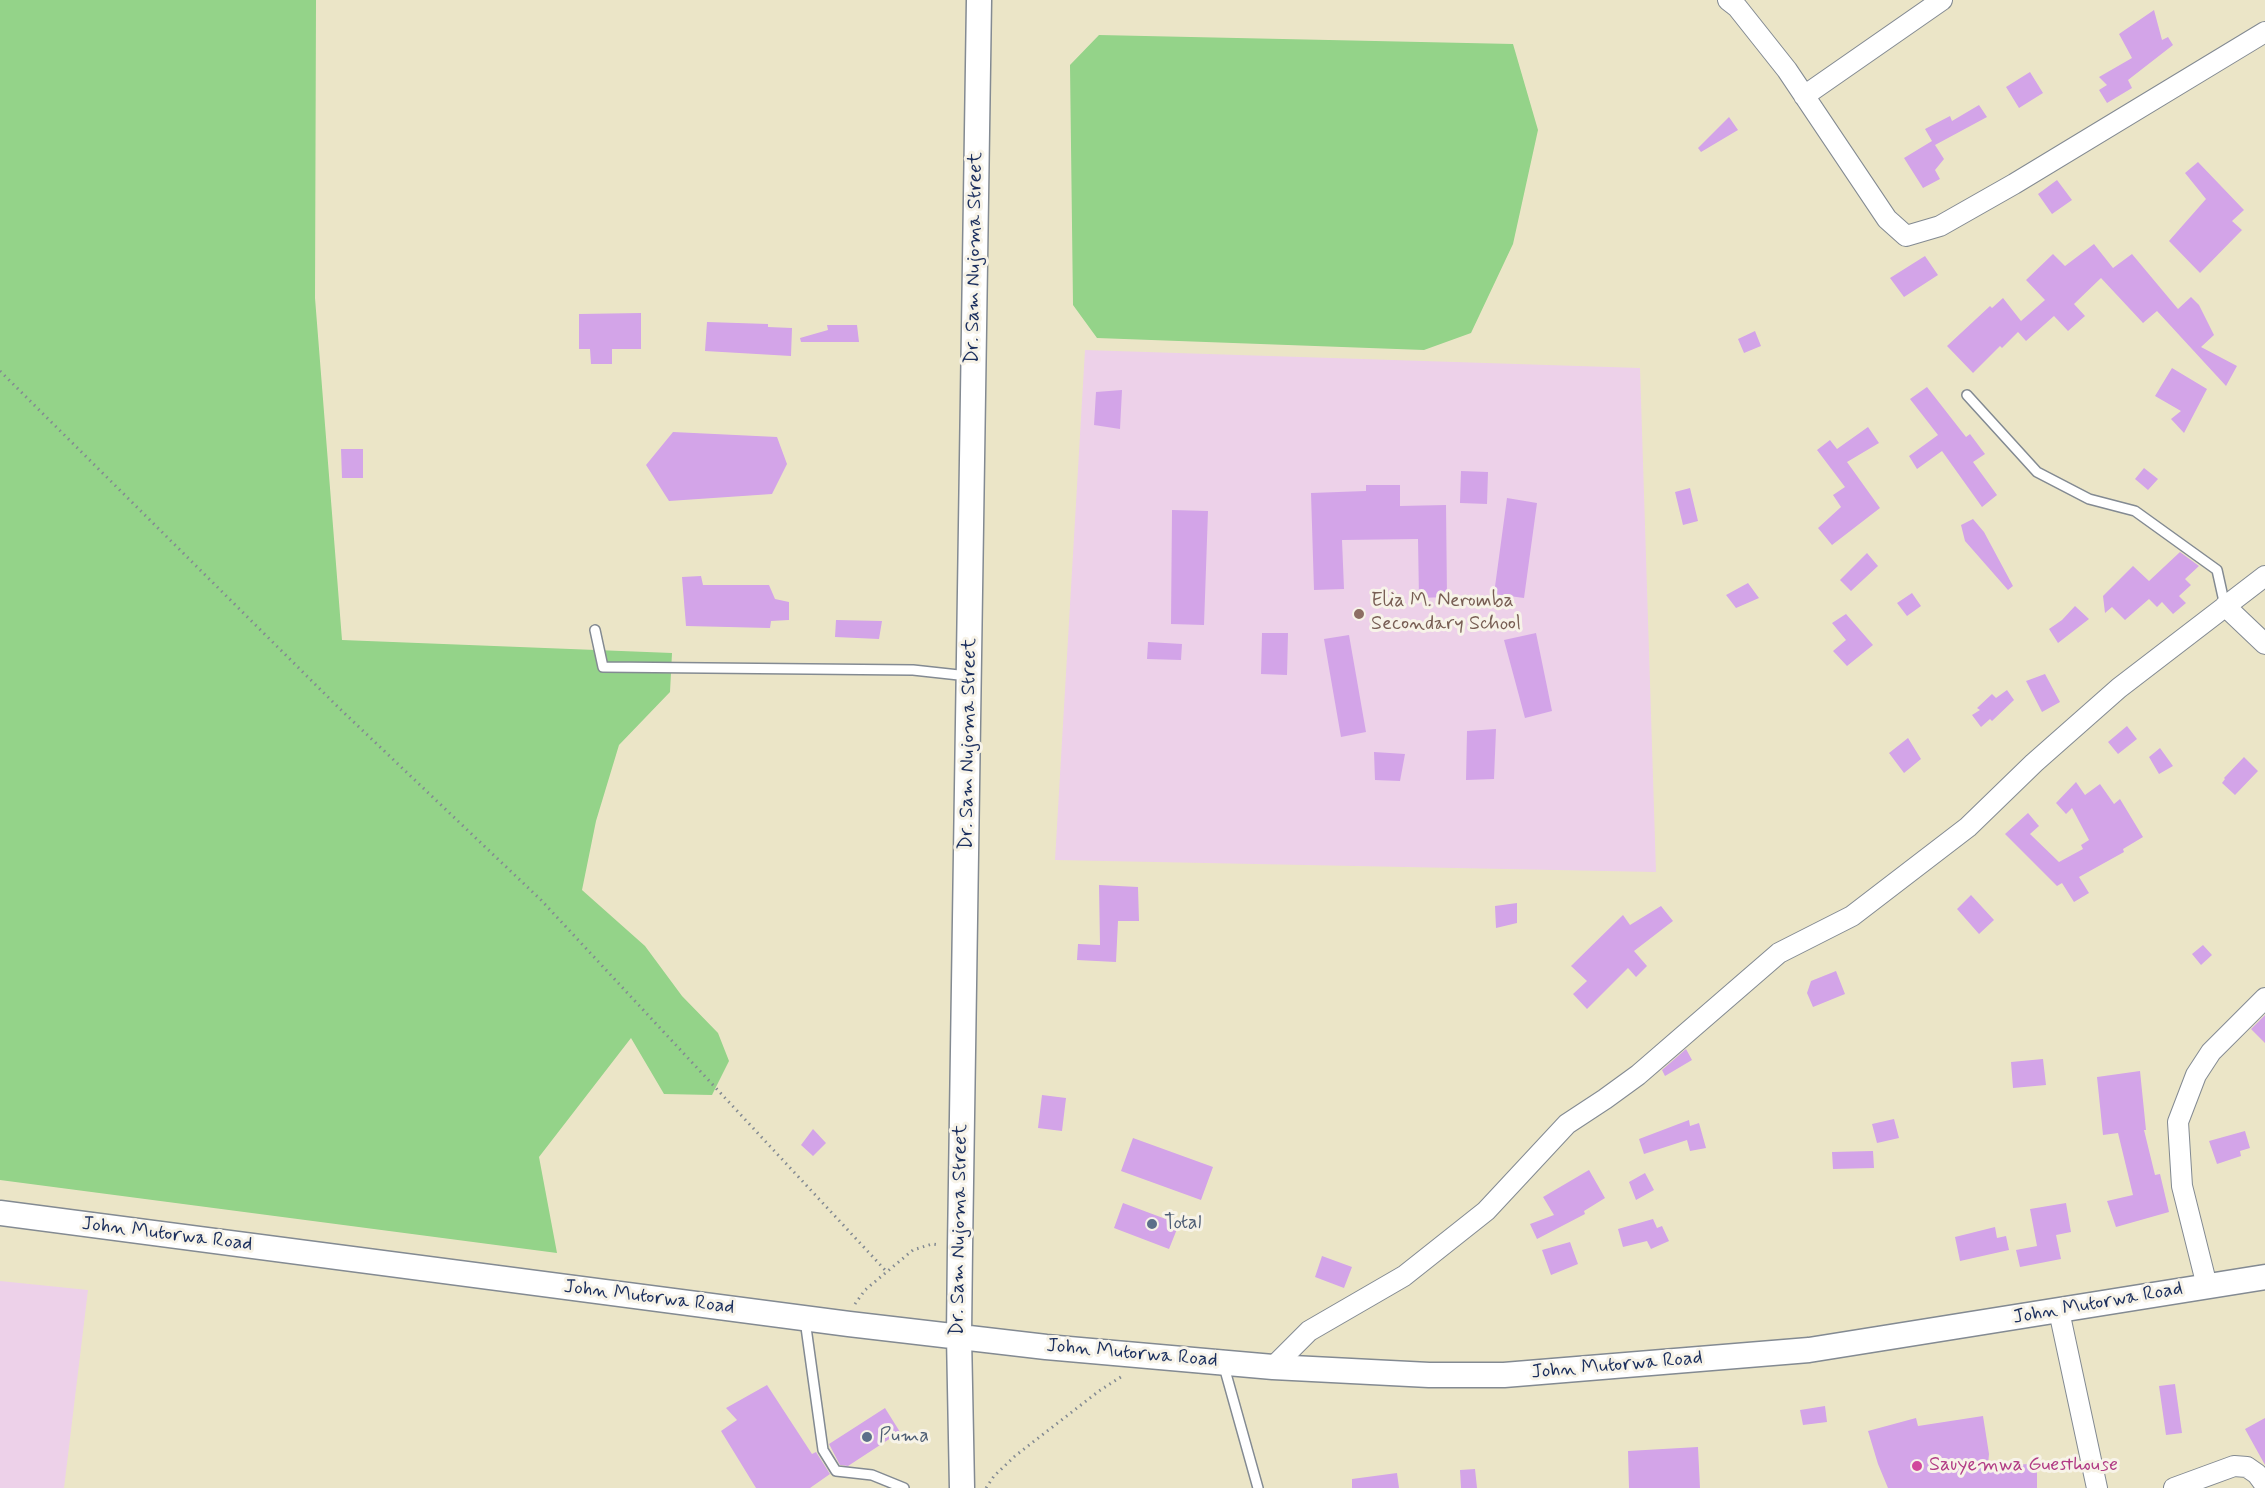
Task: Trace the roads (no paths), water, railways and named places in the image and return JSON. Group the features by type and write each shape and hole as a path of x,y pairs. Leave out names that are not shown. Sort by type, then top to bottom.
{"street":[{"name":"Dr. Sam Nujoma Street","path":"962,1488 960,1247 979,0"},
{"path":"1728,0 1737,7 1787,70 1887,219 1906,236 1940,226 2014,184 2265,32"},
{"path":"1804,96 1942,0"},
{"path":"1273,1367 1308,1331 1404,1276 1486,1211 1566,1124 1638,1075 1779,953 1852,916 1968,827 2034,763 2119,688 2265,576"},
{"path":"2225,606 2265,644"},
{"path":"2207,1286 2182,1186 2178,1122 2196,1075 2211,1052 2265,998"},
{"name":"John Mutorwa Road","path":"0,1213 849,1324 1046,1347 1273,1367 1429,1375 1504,1375 1809,1350 2265,1277"},
{"path":"2059,1311 2097,1488"},
{"path":"2174,1488 2234,1466 2247,1467 2257,1474 2265,1485"}],"lane":[{"path":"1967,395 2037,472 2089,499 2135,511 2217,570 2225,606"},
{"path":"595,630 603,667 913,670 970,677"},
{"path":"805,1318 823,1450 836,1471 872,1475 904,1488"},
{"path":"1223,1362 1258,1488"}],"place":[{"name":"Elia M. Neromba Secondary School","path":"1359,614"},
{"name":"Total","path":"1152,1224"},
{"name":"Puma","path":"867,1437"},
{"name":"Sauyemwa Guesthouse","path":"1917,1466"}]}
